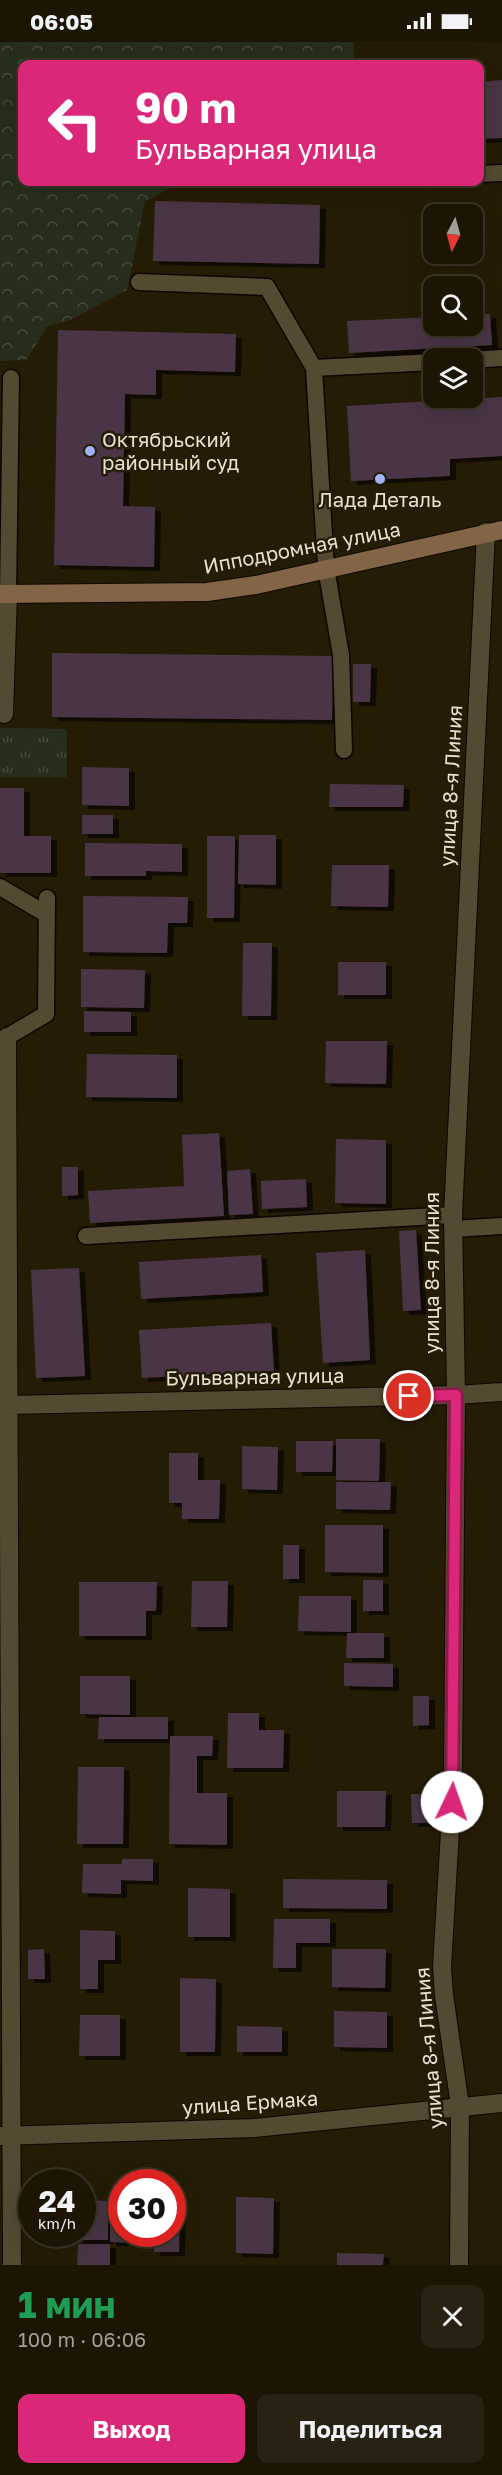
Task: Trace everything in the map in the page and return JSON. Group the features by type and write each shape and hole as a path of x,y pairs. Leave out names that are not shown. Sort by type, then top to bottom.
{"main road":[{"name":"Ипподромная улица","path":"4,594 207,592 256,585 494,531"}],"street":[{"name":"улица 8-я Линия","path":"459,2265 460,2106 442,1966 453,1779 456,1395 453,1222 494,531"},
{"path":"4,594 4,714"},
{"path":"7,1037 4,1362 8,1405 5,1606 5,2136 12,2265"},
{"name":"Бульварная улица","path":"8,1405 502,1392"},
{"name":"улица Ермака","path":"5,2136 254,2128 502,2103"}],"lane":[{"path":"484,174 502,173"},
{"path":"139,282 267,286 314,368 326,568 340,655 344,750"},
{"path":"483,359 502,358"},
{"path":"314,368 423,363"},
{"path":"4,594 11,378"},
{"path":"0,887 47,906 46,1014 7,1037"},
{"path":"86,1236 453,1222 502,1226"}],"green space":[{"path":"0,42 354,42 354,60 18,60 18,186 174,186 145,202 127,290 68,321 48,326 26,360 0,361"},
{"path":"0,728 67,729 67,777 0,777"}],"building":[{"path":"502,80 502,138 484,139 484,82"},
{"path":"155,201 320,205 319,264 153,261"},
{"path":"483,314 490,314 492,345 349,353 347,321 423,318 423,336 483,336"},
{"name":"Октябрьский районный суд","path":"58,330 236,334 235,372 156,370 156,395 125,394 123,506 155,507 154,567 54,565"},
{"path":"502,397 502,456 450,459 450,476 351,481 347,406 423,402 423,408 483,408 483,398"},
{"path":"52,653 333,656 332,720 52,717"},
{"path":"353,664 371,664 370,702 353,702"},
{"path":"82,767 129,768 129,806 82,805"},
{"path":"330,784 404,785 403,807 329,807"},
{"path":"0,788 24,788 24,836 51,836 51,873 0,873"},
{"path":"82,815 113,815 113,834 82,834"},
{"path":"239,835 276,835 276,885 238,884"},
{"path":"207,836 235,836 234,918 207,918"},
{"path":"85,843 182,844 182,872 146,871 146,876 85,876"},
{"path":"332,865 389,865 388,907 331,906"},
{"path":"83,896 188,897 187,923 168,923 167,953 83,952"},
{"path":"243,943 272,943 271,1016 242,1016"},
{"path":"338,962 386,962 386,995 338,995"},
{"path":"81,969 145,970 144,1008 81,1007"},
{"path":"84,1011 131,1012 131,1032 84,1032"},
{"path":"326,1041 387,1041 386,1084 325,1083"},
{"path":"87,1054 177,1055 177,1098 86,1097"},
{"path":"219,1133 224,1216 90,1223 88,1191 184,1186 182,1135"},
{"path":"336,1139 386,1140 386,1204 335,1203"},
{"path":"62,1167 78,1167 78,1195 62,1196"},
{"path":"250,1169 253,1214 229,1215 227,1171"},
{"path":"306,1179 307,1207 262,1209 261,1181"},
{"path":"416,1230 421,1310 403,1311 399,1231"},
{"path":"365,1250 370,1360 323,1363 316,1253"},
{"path":"261,1255 263,1292 141,1299 139,1262"},
{"path":"79,1268 85,1376 36,1378 31,1270"},
{"path":"271,1323 274,1371 142,1378 139,1330"},
{"path":"336,1439 380,1439 379,1481 336,1480"},
{"path":"296,1441 333,1441 332,1472 296,1472"},
{"path":"242,1446 278,1447 277,1490 242,1489"},
{"path":"169,1453 198,1453 198,1480 220,1480 219,1519 182,1519 182,1503 169,1503"},
{"path":"336,1482 391,1482 390,1510 336,1509"},
{"path":"325,1525 383,1525 383,1573 325,1572"},
{"path":"283,1545 299,1545 299,1579 283,1579"},
{"path":"363,1580 383,1580 383,1611 363,1611"},
{"path":"192,1581 228,1581 227,1627 191,1627"},
{"path":"79,1582 157,1582 156,1611 146,1611 146,1636 79,1636"},
{"path":"299,1596 351,1596 351,1632 298,1631"},
{"path":"347,1633 384,1633 384,1658 346,1658"},
{"path":"344,1663 393,1664 393,1687 344,1686"},
{"path":"80,1676 130,1676 130,1715 80,1714"},
{"path":"413,1696 429,1696 429,1725 413,1726"},
{"path":"228,1713 259,1713 259,1730 284,1730 283,1768 227,1768"},
{"path":"99,1717 168,1717 168,1739 98,1739"},
{"path":"170,1736 213,1736 212,1756 197,1756 197,1793 227,1793 227,1845 169,1844"},
{"path":"78,1767 124,1767 123,1844 77,1844"},
{"path":"337,1791 386,1791 385,1827 337,1827"},
{"path":"411,1794 428,1794 428,1823 412,1823"},
{"path":"122,1859 153,1859 153,1881 121,1880 121,1894 82,1893 83,1864 122,1864"},
{"path":"283,1879 387,1880 387,1909 283,1908"},
{"path":"188,1888 230,1889 230,1937 188,1937"},
{"path":"274,1919 330,1919 330,1943 296,1943 296,1968 273,1968"},
{"path":"80,1930 115,1931 115,1960 98,1960 98,1989 80,1989"},
{"path":"44,1949 45,1979 28,1979 28,1950"},
{"path":"332,1949 386,1949 385,1988 332,1987"},
{"path":"180,1978 216,1979 215,2052 180,2052"},
{"path":"334,2011 387,2012 387,2048 334,2047"},
{"path":"80,2015 120,2015 120,2056 79,2056"},
{"path":"237,2026 282,2027 282,2052 237,2052"},
{"path":"236,2197 274,2198 273,2254 236,2253"},
{"path":"96,2201 108,2201 108,2240 96,2240"},
{"path":"108,2244 110,2247 110,2265 77,2265 78,2247"},
{"path":"154,2247 179,2247 179,2252 154,2252"},
{"path":"337,2253 384,2254 383,2265 337,2265"}],"place":[{"name":"Октябрьский районный суд","path":"90,451"},
{"name":"Лада Деталь","path":"380,479"}],"route":[{"path":"409,1396 456,1395 452,1802"}]}
